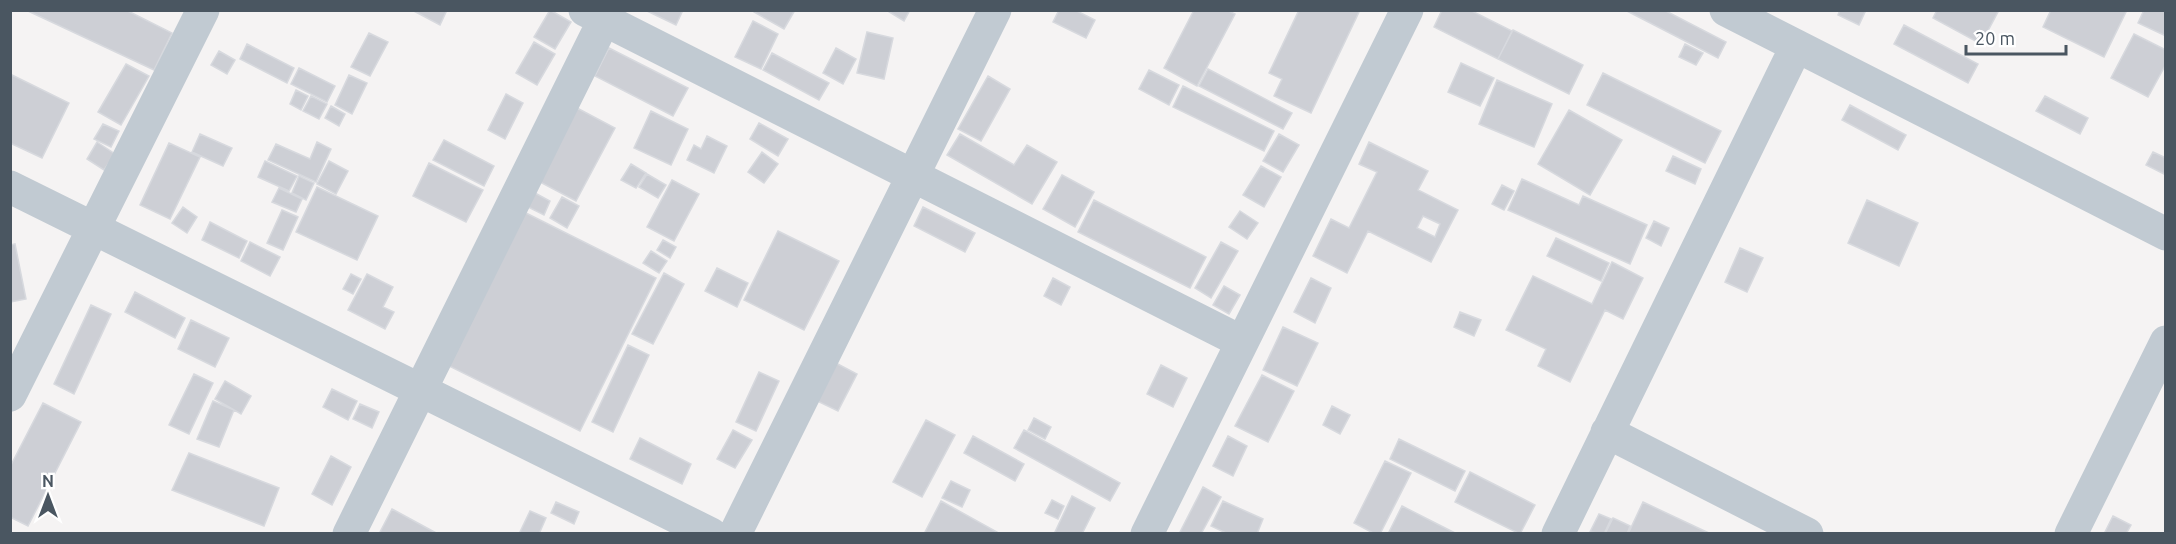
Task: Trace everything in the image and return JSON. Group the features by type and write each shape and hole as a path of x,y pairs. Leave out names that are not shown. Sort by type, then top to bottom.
{"street":[{"path":"10,395 203,10"},
{"path":"735,534 995,10"},
{"path":"1146,534 1407,10"},
{"path":"1725,10 2166,234"},
{"path":"349,534 421,390 600,14 913,176 1242,342"},
{"path":"1558,534 1796,46"},
{"path":"10,187 711,534"},
{"path":"2070,534 2166,342"},
{"path":"1607,432 1807,534"}],"building":[{"path":"126,10 172,33 154,70 28,11"},
{"path":"412,10 447,10 440,25"},
{"path":"550,10 571,22 555,49 534,37"},
{"path":"645,10 683,10 676,25"},
{"path":"755,10 795,10 784,29 754,12"},
{"path":"886,10 910,10 904,21"},
{"path":"1059,10 1075,10 1095,20 1086,38 1053,22"},
{"path":"1194,10 1227,10 1235,14 1197,86 1164,68"},
{"path":"1299,10 1360,10 1311,113 1274,96 1282,79 1269,73"},
{"path":"1442,10 1470,10 1512,31 1498,59 1434,27"},
{"path":"1625,10 1664,10 1726,42 1718,58"},
{"path":"1840,10 1866,10 1859,25 1838,15"},
{"path":"1937,10 1999,10 1981,44 1933,18"},
{"path":"2051,10 2127,10 2104,57 2043,27"},
{"path":"2144,10 2166,10 2166,36 2138,23"},
{"path":"753,21 778,34 761,69 735,57"},
{"path":"1904,25 1978,64 1968,83 1894,44"},
{"path":"1513,30 1583,65 1569,94 1498,59"},
{"path":"867,32 893,38 884,79 857,73"},
{"path":"369,33 388,42 370,76 351,67"},
{"path":"2134,34 2166,50 2166,64 2148,97 2111,78"},
{"path":"534,42 555,54 537,85 516,73"},
{"path":"247,44 294,68 287,83 240,59"},
{"path":"1685,44 1703,53 1696,65 1679,57"},
{"path":"609,48 688,88 673,116 595,76"},
{"path":"836,48 856,59 843,84 823,73"},
{"path":"219,51 235,60 227,74 211,65"},
{"path":"772,53 829,83 819,100 763,70"},
{"path":"1461,63 1494,78 1480,106 1448,92"},
{"path":"126,64 149,76 121,125 98,112"},
{"path":"299,68 335,86 327,102 291,84"},
{"path":"1208,69 1292,113 1283,129 1199,86"},
{"path":"1149,70 1179,85 1169,105 1139,89"},
{"path":"1603,73 1721,131 1705,163 1587,105"},
{"path":"12,75 69,103 42,158 10,143 10,78"},
{"path":"349,75 367,83 352,114 335,105"},
{"path":"988,76 1010,89 981,141 958,129"},
{"path":"1497,80 1552,104 1534,147 1479,124"},
{"path":"1183,86 1274,131 1264,151 1173,107"},
{"path":"296,90 308,96 301,110 290,104"},
{"path":"506,94 523,103 505,139 488,130"},
{"path":"311,96 327,104 319,119 303,111"},
{"path":"2045,96 2088,118 2080,134 2036,111"},
{"path":"1850,105 1906,135 1898,150 1842,120"},
{"path":"331,106 345,114 339,126 325,118"},
{"path":"577,108 615,128 576,201 538,181"},
{"path":"1569,110 1622,140 1590,195 1538,164"},
{"path":"651,111 688,129 671,165 634,148"},
{"path":"759,123 788,139 778,156 750,139"},
{"path":"103,124 119,131 111,147 94,139"},
{"path":"200,134 232,148 223,166 192,152"},
{"path":"960,134 1014,165 1027,145 1057,162 1032,204 947,155"},
{"path":"1279,134 1299,145 1283,172 1263,161"},
{"path":"707,136 727,146 714,173 687,160 694,145 701,149"},
{"path":"444,140 494,166 484,186 433,160"},
{"path":"97,142 115,154 104,170 87,159"},
{"path":"317,142 331,149 316,182 268,160 276,144 310,159"},
{"path":"1369,142 1428,171 1418,190 1458,210 1431,262 1368,231 1347,273 1313,256 1331,219 1349,228 1377,172 1359,164","holes":["1423,216 1440,224 1435,237 1417,228"]},
{"path":"169,143 200,157 170,219 140,205"},
{"path":"762,152 778,164 764,183 748,172"},
{"path":"2153,152 2166,158 2166,175 2146,165"},
{"path":"1673,156 1701,169 1695,184 1666,171"},
{"path":"265,161 297,176 289,191 258,177"},
{"path":"329,161 348,171 336,194 317,184"},
{"path":"429,163 483,190 466,222 413,196"},
{"path":"631,164 646,173 636,188 621,180"},
{"path":"1261,166 1281,177 1264,207 1243,195"},
{"path":"647,174 666,185 658,198 639,187"},
{"path":"1062,175 1094,192 1075,227 1043,209"},
{"path":"299,176 314,183 306,200 292,193"},
{"path":"1522,179 1579,205 1583,196 1647,225 1630,264 1508,210"},
{"path":"672,180 699,194 674,241 647,227"},
{"path":"1502,185 1514,191 1504,210 1492,204"},
{"path":"317,187 378,216 357,260 296,232"},
{"path":"279,188 302,199 296,212 272,202"},
{"path":"535,193 550,201 544,215 528,207"},
{"path":"562,197 579,206 567,228 550,218"},
{"path":"1094,200 1206,257 1190,288 1078,232"},
{"path":"1867,200 1918,223 1899,266 1848,243"},
{"path":"183,207 197,217 187,233 172,223"},
{"path":"923,207 975,233 965,252 914,226"},
{"path":"282,210 298,217 283,250 267,243"},
{"path":"1240,211 1258,223 1247,239 1229,227"},
{"path":"524,212 656,278 580,431 447,365"},
{"path":"1654,221 1669,228 1661,246 1646,238"},
{"path":"210,222 247,241 239,258 202,240"},
{"path":"778,231 839,261 804,330 744,300"},
{"path":"1556,238 1609,263 1601,281 1547,256"},
{"path":"663,240 676,247 670,258 657,250"},
{"path":"250,242 280,257 270,276 241,261"},
{"path":"1221,242 1238,251 1211,298 1195,288"},
{"path":"15,244 26,299 10,302 10,245"},
{"path":"1740,248 1763,258 1747,292 1725,282"},
{"path":"651,251 667,261 659,273 643,263"},
{"path":"1612,262 1643,278 1623,319 1605,310 1570,382 1538,366 1546,349 1506,330 1533,276 1592,304"},
{"path":"717,268 748,283 737,307 705,291"},
{"path":"664,273 684,284 653,344 632,334"},
{"path":"351,274 361,279 353,294 343,289"},
{"path":"367,274 393,287 383,307 394,312 385,329 348,310"},
{"path":"1053,278 1070,287 1061,305 1044,296"},
{"path":"1311,278 1331,288 1315,323 1294,312"},
{"path":"1224,286 1240,295 1229,314 1213,305"},
{"path":"135,292 185,318 175,338 125,312"},
{"path":"91,305 111,314 74,394 54,384"},
{"path":"1460,312 1481,320 1474,336 1454,327"},
{"path":"191,320 229,338 215,367 178,349"},
{"path":"1283,327 1318,343 1297,386 1263,370"},
{"path":"628,345 649,355 613,432 592,422"},
{"path":"832,361 857,374 838,411 813,399"},
{"path":"1161,365 1187,378 1173,407 1147,394"},
{"path":"759,372 779,381 756,431 736,422"},
{"path":"194,374 213,383 189,434 169,425"},
{"path":"1262,375 1294,391 1268,442 1235,426"},
{"path":"225,381 251,396 241,414 215,399"},
{"path":"332,389 357,401 348,420 323,407"},
{"path":"213,401 234,410 219,447 197,439"},
{"path":"43,403 81,422 28,526 10,517 10,467"},
{"path":"360,404 379,412 372,428 353,419"},
{"path":"1332,406 1350,415 1340,434 1323,425"},
{"path":"1034,418 1051,427 1045,439 1028,430"},
{"path":"926,420 955,435 922,497 893,482"},
{"path":"733,430 752,440 735,468 717,459"},
{"path":"1024,430 1120,483 1110,501 1014,448"},
{"path":"973,436 1024,464 1015,481 964,453"},
{"path":"1228,436 1247,446 1233,476 1213,466"},
{"path":"640,438 691,464 682,484 630,459"},
{"path":"1399,439 1465,471 1455,491 1390,459"},
{"path":"189,453 279,488 264,526 172,490"},
{"path":"331,456 351,467 332,505 312,494"},
{"path":"1385,461 1411,473 1380,534 1375,534 1354,523"},
{"path":"1470,472 1535,505 1520,534 1455,502"},
{"path":"951,481 970,490 962,507 942,498"},
{"path":"1203,487 1221,497 1201,534 1179,534"},
{"path":"1072,496 1095,508 1082,534 1054,534"},
{"path":"1052,500 1064,506 1058,519 1045,513"},
{"path":"941,501 997,532 996,534 924,534"},
{"path":"1223,501 1263,519 1257,534 1228,534 1211,526"},
{"path":"556,502 579,512 574,524 551,513"},
{"path":"1643,502 1711,534 1628,534"},
{"path":"1402,506 1457,534 1388,534"},
{"path":"392,509 438,534 379,534"},
{"path":"530,511 546,518 539,534 519,534"},
{"path":"1599,514 1611,519 1604,534 1590,532"},
{"path":"2113,516 2131,525 2126,534 2104,534"},
{"path":"1613,518 1630,526 1627,534 1605,534"}]}
